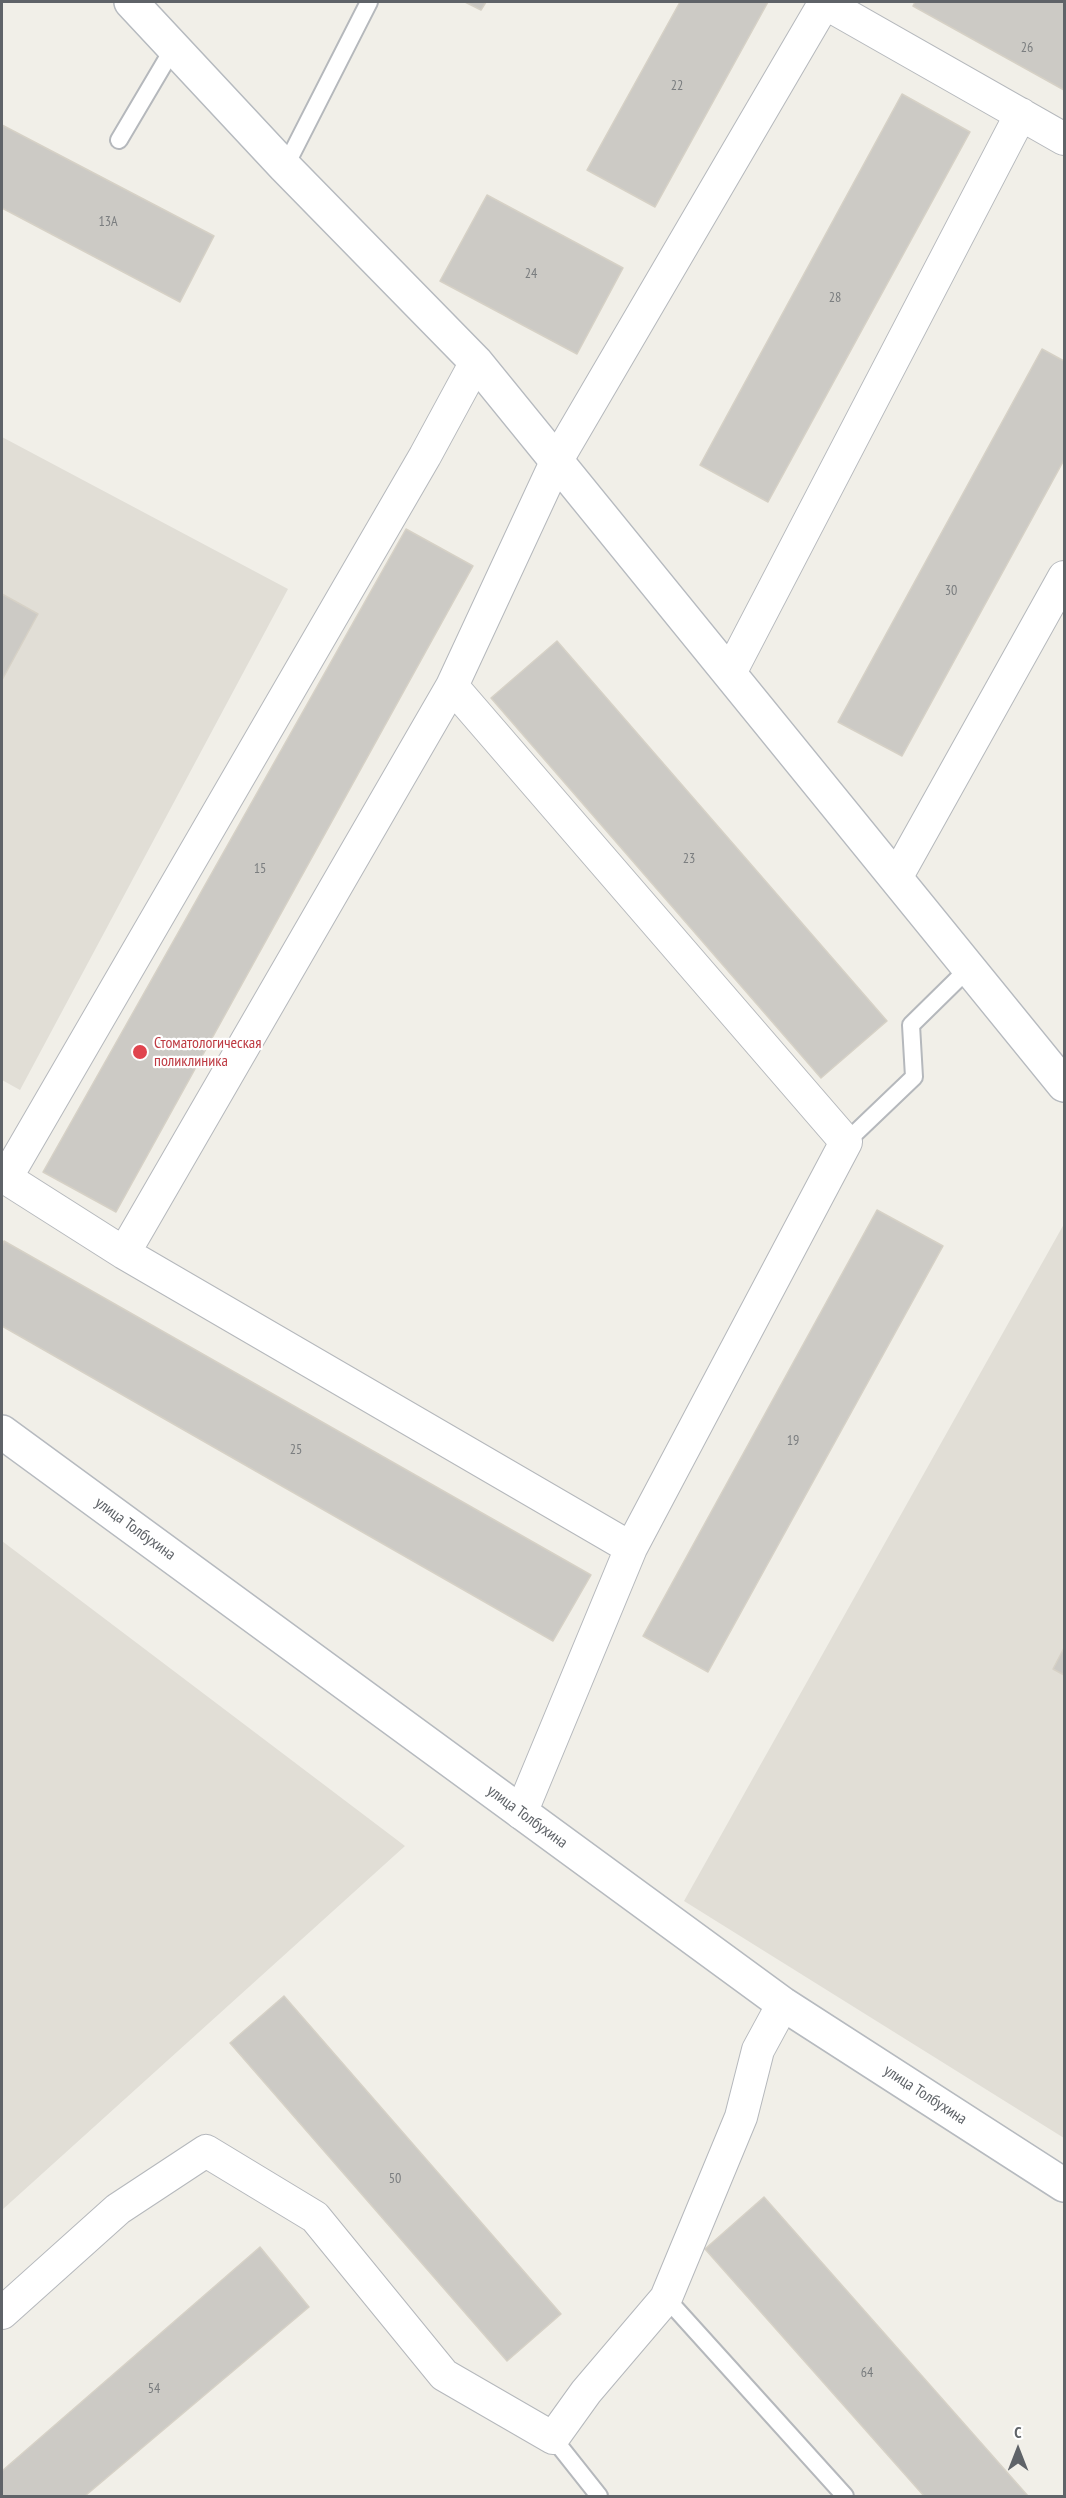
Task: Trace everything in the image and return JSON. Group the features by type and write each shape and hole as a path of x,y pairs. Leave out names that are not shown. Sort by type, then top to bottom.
{"street":[{"path":"130,2 285,167 476,362 1065,1085"},
{"path":"124,1253 453,686 556,460 825,2 1065,139"},
{"path":"729,673 1021,114"},
{"path":"476,362 425,456 6,1178 124,1253 631,1548"},
{"path":"896,878 1065,577"},
{"path":"453,686 846,1142 631,1548 521,1813"},
{"name":"улица Толбухина","path":"2,1432 783,2004 1065,2184"},
{"path":"2,2313 118,2209 206,2151 315,2217 444,2375 553,2438 586,2392 666,2298 741,2117 758,2050 783,2004"}],"lane":[{"path":"285,167 369,2"},
{"path":"119,140 174,47"},
{"path":"846,1142 914,1077 911,1025 969,968"},
{"path":"666,2298 845,2496"},
{"path":"553,2438 599,2496"}],"shaded area":[{"path":"2,437 288,589 20,1090 2,1080"},
{"path":"1064,1224 1064,2138 684,1901"},
{"path":"2,1541 405,1846 2,2210"}],"building":[{"path":"465,2 486,2 481,10"},
{"path":"680,2 768,2 655,207 587,170"},
{"path":"915,2 1064,2 1064,90 913,6"},
{"path":"902,94 970,132 768,502 700,465"},
{"path":"2,125 214,236 180,302 2,208"},
{"path":"487,195 623,268 577,354 440,281"},
{"path":"1042,349 1064,361 1064,460 902,756 838,722"},
{"path":"406,529 473,566 116,1212 43,1172"},
{"path":"2,594 38,614 2,680"},
{"path":"557,641 887,1021 821,1078 491,698"},
{"path":"877,1210 943,1246 708,1672 643,1636"},
{"path":"4,1241 591,1575 553,1641 2,1326 2,1246"},
{"path":"1064,1648 1064,1675 1053,1669"},
{"path":"284,1996 561,2314 507,2361 230,2043"},
{"path":"764,2197 1028,2496 924,2496 705,2249"},
{"path":"260,2247 309,2307 85,2496 2,2496 2,2471"}],"place":[{"name":"Стоматологическая поликлиника","path":"140,1052"}]}
